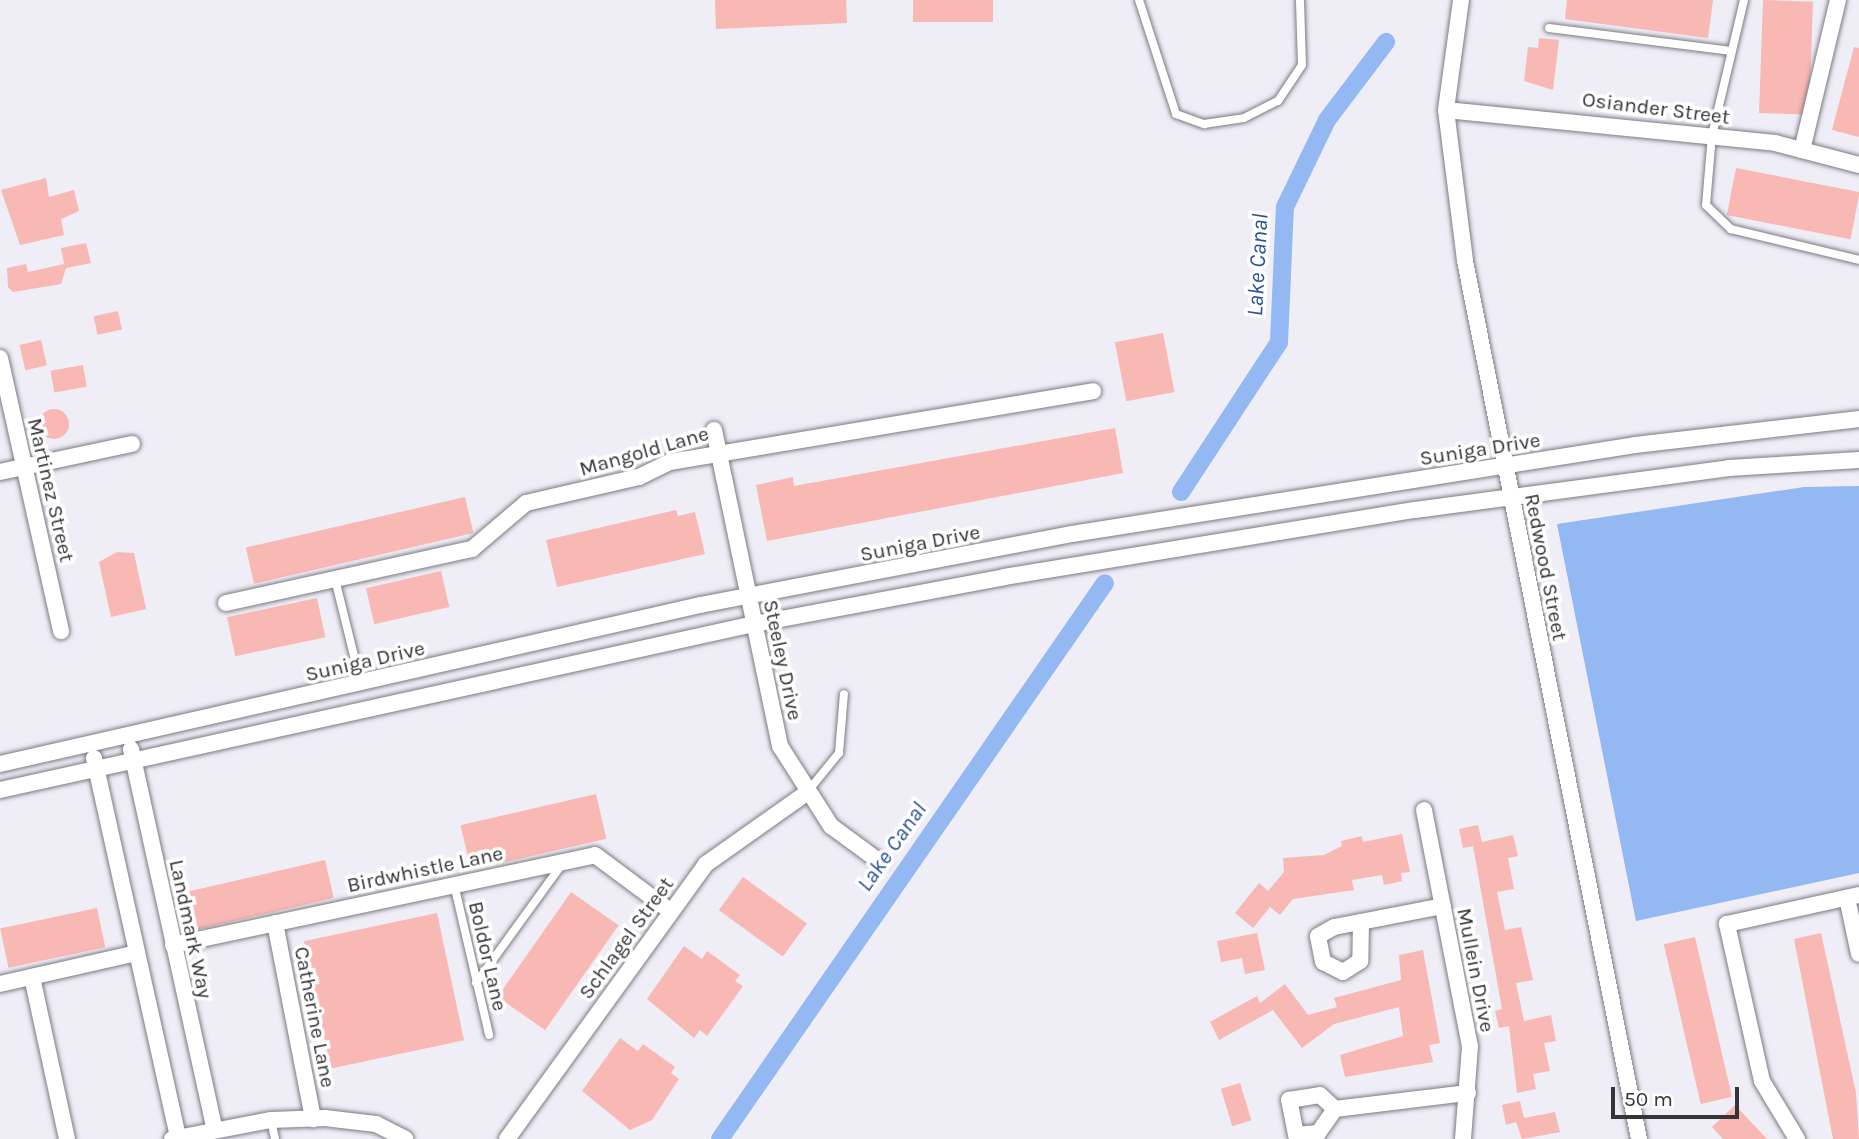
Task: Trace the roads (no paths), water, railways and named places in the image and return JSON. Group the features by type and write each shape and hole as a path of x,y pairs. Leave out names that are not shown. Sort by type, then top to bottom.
{"street":[{"name":"Redwood Street","path":"1461,0 1446,110 1465,261 1639,1139"},
{"path":"1801,150 1838,0"},
{"name":"Osiander Street","path":"1446,110 1712,135 1801,150 1859,165"},
{"name":"Martinez Street","path":"0,358 61,631"},
{"name":"Mangold Lane","path":"226,603 472,549 526,503 719,452 1093,391"},
{"name":"Suniga Drive","path":"0,764 748,595 1072,534 1506,466 1859,419"},
{"name":"Steeley Drive","path":"714,430 780,746 831,825 880,862"},
{"path":"0,472 132,444"},
{"path":"0,790 754,624 1004,577 1729,468 1859,460"},
{"name":"Landmark Way","path":"128,737 215,1130"},
{"path":"91,745 175,1138 271,1121 313,1119 376,1124 405,1139"},
{"name":"Schlagel Street","path":"507,1139 706,864 808,792"},
{"name":"Mullein Drive","path":"1424,810 1470,1046 1463,1139"},
{"name":"Birdwhistle Lane","path":"173,945 595,855 670,911"},
{"path":"1797,1139 1762,1082 1727,924 1853,897 1859,954"},
{"path":"1362,922 1443,906"},
{"name":"Catherine Lane","path":"275,923 313,1119"},
{"path":"0,984 136,953"},
{"path":"32,977 67,1139"},
{"path":"1335,1108 1468,1093"}],"lane":[{"path":"1139,0 1176,114 1204,124 1244,118 1278,101 1302,65 1300,0"},
{"path":"1744,0 1712,135 1704,182 1706,205 1715,219 1731,229 1859,260"},
{"path":"1549,28 1732,51"},
{"path":"335,579 361,684"},
{"path":"808,792 839,753 844,694"},
{"path":"476,983 565,860"},
{"name":"Boldor Lane","path":"454,884 488,1035"},
{"path":"271,1121 275,1139"}],"water":[{"path":"1859,486 1859,873 1636,921 1557,524 1804,487"}],"waterway":[{"name":"Lake Canal","path":"1181,492 1279,342 1285,207 1327,120 1386,42"},
{"name":"Lake Canal","path":"720,1139 1105,583"}]}
